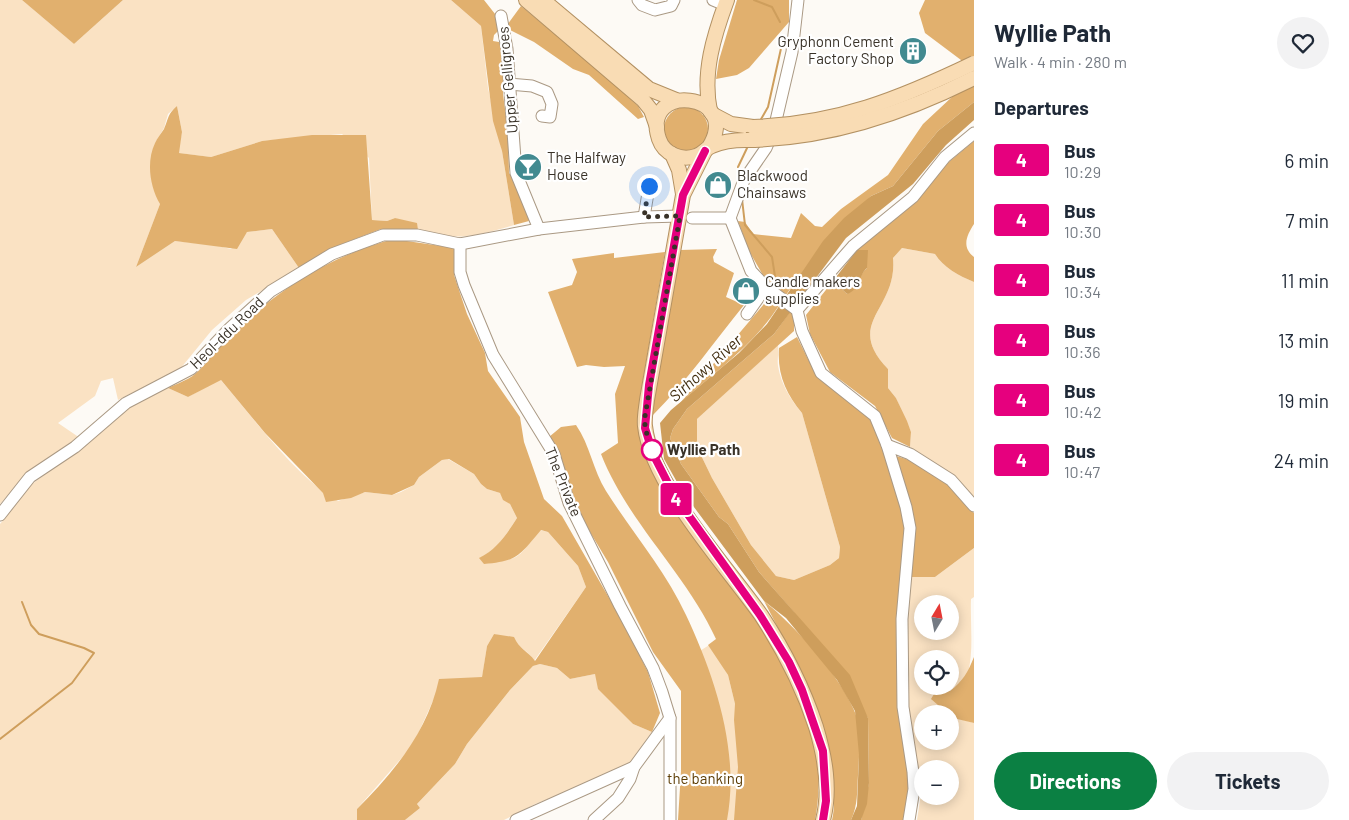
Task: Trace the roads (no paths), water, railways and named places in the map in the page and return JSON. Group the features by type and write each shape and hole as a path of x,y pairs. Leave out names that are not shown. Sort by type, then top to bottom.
{"main road":[{"path":"526,0 643,100 651,110 661,144 672,154 680,170 686,217 650,382 645,428 653,454 674,495 760,615 789,662 802,690 823,751 826,801 823,820"},
{"path":"543,0 650,89 679,99 694,100 731,124 753,128 826,119 863,110 914,92 974,63"},
{"path":"683,195 715,130 706,93 707,70 721,2"},
{"path":"657,127 661,114 697,86 707,70"},
{"path":"672,154 686,158 730,140 795,137 846,128 928,100 974,78"}],"street":[{"path":"638,0 642,5 655,10 671,6 674,0"},
{"path":"798,0 792,52 774,129 766,148 744,180 730,218 751,271 772,291 797,310 802,331 821,373 875,416 887,445 906,508 910,528 902,619 903,707 914,772 910,820"},
{"name":"Upper Gelligroes","path":"501,16 507,49 516,173 539,229"},
{"path":"509,84 532,86 547,92 552,104 550,116 542,116"},
{"path":"797,310 853,246 912,197 945,157 974,133"},
{"path":"644,217 651,192"},
{"path":"460,244 539,229 644,217 730,218"},
{"name":"Heol-ddu Road","path":"0,515 30,477 75,447 126,403 191,369 251,307 270,292 332,254 383,235 417,235 460,244"},
{"name":"The Private","path":"460,244 460,272 493,355 554,454 569,503 620,606 654,668 670,718 670,820"},
{"path":"747,314 772,291"},
{"path":"887,445 910,454 951,480 974,506"},
{"path":"594,820 618,798 630,779 634,767 670,718"},
{"path":"516,820 634,767"}],"waterway":[{"path":"754,0 772,7 780,22"},
{"path":"760,121 768,107 782,44"},
{"path":"739,178 738,167 748,146"},
{"path":"742,199 745,225 772,257 776,283 773,288"},
{"path":"767,302 770,295"},
{"path":"0,739 72,683 94,653 39,634 31,625 22,602"}],"place":[{"name":"Gryphonn Cement Factory Shop","path":"913,51"},
{"name":"The Halfway House","path":"528,167"},
{"name":"Blackwood Chainsaws","path":"718,185"},
{"name":"Candle makers supplies","path":"746,291"},
{"name":"Wyllie Path","path":"652,450"}],"water label":[{"name":"Sirhowy River","path":"705,368"}],"park label":[{"name":"the banking","path":"705,779"}]}
